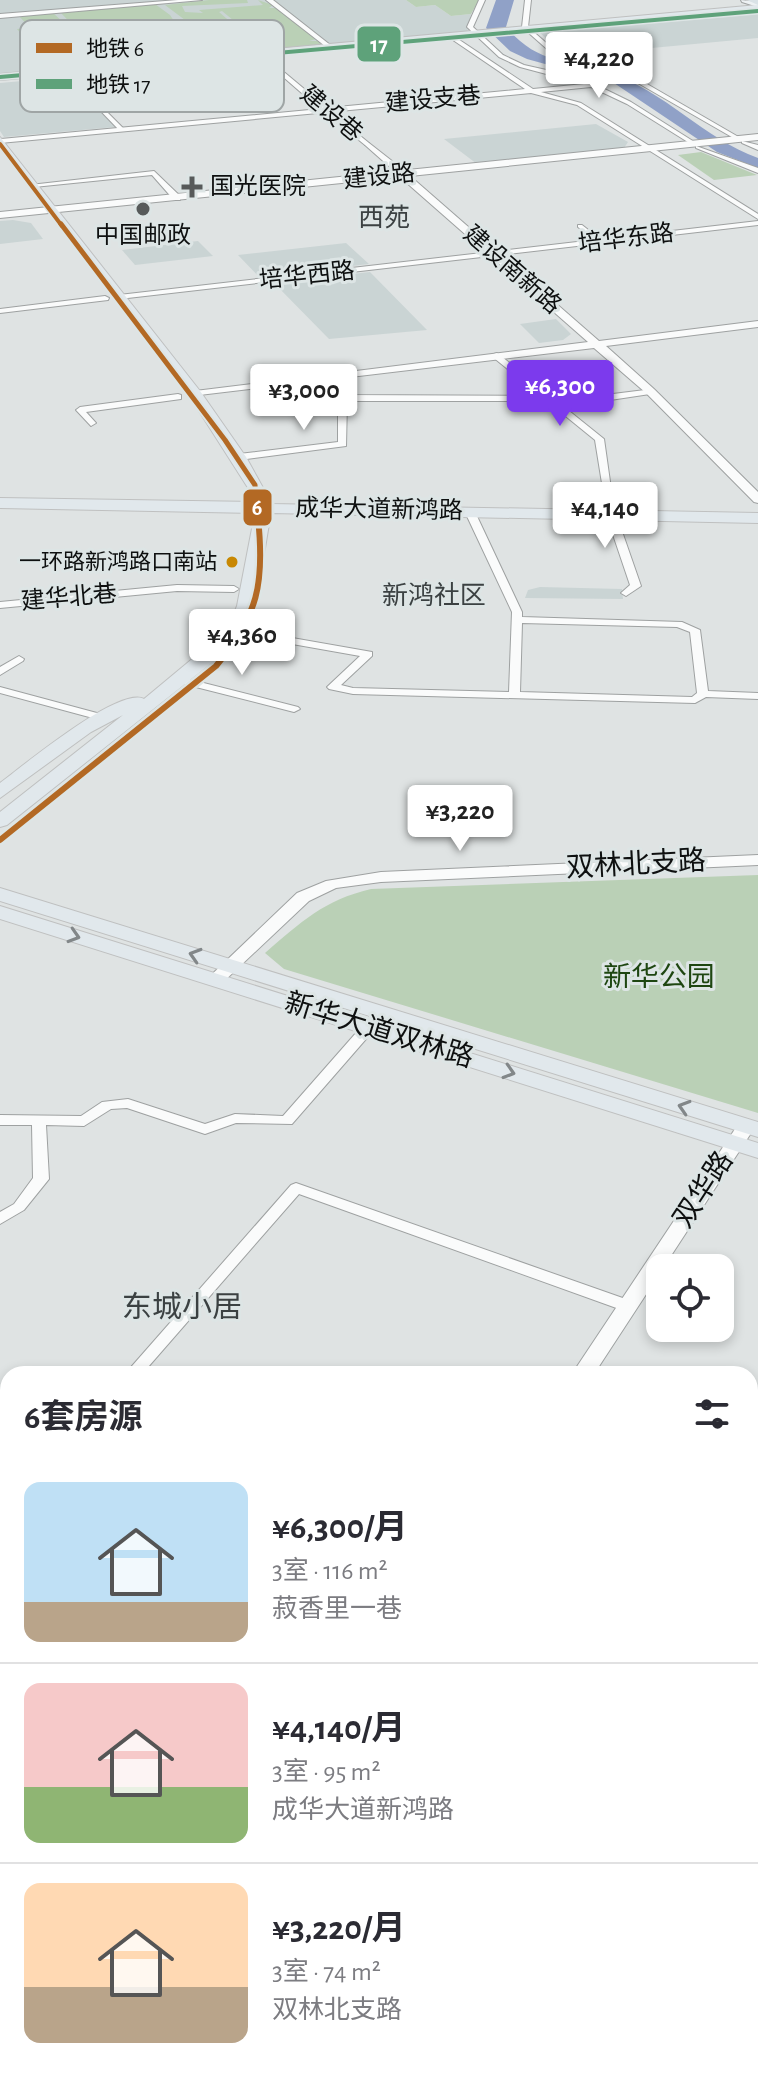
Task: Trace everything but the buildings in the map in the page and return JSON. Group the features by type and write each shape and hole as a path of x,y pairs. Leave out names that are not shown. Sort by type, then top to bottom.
{"highway":[{"path":"752,0 758,7"}],"main road":[{"path":"745,0 758,7"},
{"path":"284,53 758,7"},
{"path":"0,78 20,76"},
{"path":"0,78 20,77"},
{"path":"0,140 34,185 46,212"},
{"path":"0,161 46,212 112,298 195,394 239,457 258,505 245,606 235,631 215,653 180,680 143,702 85,728 0,792"},
{"path":"112,298 178,397 258,505"},
{"name":"成华大道新鸿路","path":"0,500 611,511 758,518"},
{"path":"4,813 143,702 211,643 225,620 258,505"},
{"name":"成华大道新鸿路","path":"258,505 470,512 758,511"},
{"path":"0,832 112,743 143,702"},
{"name":"新华大道双林路","path":"0,894 368,1028 746,1133"},
{"name":"新华大道双林路","path":"0,912 222,973 746,1133 758,1151"}],"street":[{"path":"0,16 199,0"},
{"path":"269,0 327,45"},
{"path":"482,0 470,22 501,56 522,66 570,76 629,103 698,145 758,171"},
{"path":"528,0 522,31 558,56 626,74 736,141 758,148"},
{"path":"453,38 532,91 575,102 654,150 758,220"},
{"name":"建设巷","path":"284,75 404,176"},
{"name":"建设支巷","path":"0,140 590,85"},
{"path":"105,112 121,129"},
{"name":"建设路","path":"46,212 758,139"},
{"path":"34,185 154,173 177,198"},
{"name":"建设路","path":"0,217 404,176"},
{"name":"建设南新路","path":"404,176 650,391 758,499"},
{"name":"培华东路","path":"494,254 758,220"},
{"path":"580,226 593,236 587,237"},
{"name":"培华西路","path":"0,311 494,254"},
{"path":"195,394 758,324"},
{"path":"497,356 599,439 611,511 636,586 626,593"},
{"path":"239,457 343,444 342,398 324,379"},
{"path":"342,398 609,398 650,391"},
{"path":"91,423 80,410 178,397"},
{"path":"470,512 517,612 514,696"},
{"name":"建华北巷","path":"0,605 177,588 234,589"},
{"path":"517,620 678,624 695,630 703,694"},
{"path":"235,631 368,654 333,687 353,691 695,700 703,694 758,696"},
{"path":"0,672 19,659"},
{"path":"180,680 294,709"},
{"path":"0,690 104,718"},
{"name":"双林北支路","path":"222,973 303,897 332,884 381,877 758,860"},
{"path":"0,1120 84,1121 107,1105 128,1103 205,1129 235,1118 287,1121 368,1028"},
{"path":"0,1219 19,1207 41,1179 39,1121"},
{"name":"双华路","path":"588,1366 746,1133"},
{"path":"140,1366 296,1188 628,1306"}],"shaded area":[{"path":"0,0 406,0 416,7 435,5 451,16 471,14 467,33 284,49 284,20 20,20 20,72 0,74"},
{"path":"758,14 758,38 567,56 540,33"},
{"path":"20,81 20,112 101,112 115,127 4,137 0,131 0,83"},
{"path":"596,124 628,142 624,148 477,164 444,139"},
{"path":"0,221 31,223 43,239 0,244"},
{"path":"198,241 213,256 135,265 122,250"},
{"path":"346,243 369,264 259,277 238,255"},
{"path":"370,272 427,330 329,339 274,283"},
{"path":"556,319 571,334 563,340 539,343 520,324"},
{"path":"540,587 622,589 623,599 525,598 528,590"}],"green space":[{"path":"209,0 247,0 248,3 182,6 185,12 203,13 199,10 263,5 258,0 273,5 269,8 277,8 316,39 309,41 324,45 284,49 284,20 233,20 222,11 219,12 228,20 185,20 165,5"},
{"path":"406,0 479,0 471,14 451,16 435,5 416,7"},
{"path":"155,4 173,20 68,20 60,12"},
{"path":"53,13 61,20 23,20 19,16"},
{"path":"701,152 757,175 714,180 678,155"},
{"name":"新华公园","path":"758,875 758,1113 284,969 265,953 326,906 371,889"}],"water":[{"path":"496,0 514,0 506,27 530,48 553,59 609,73 648,91 738,150 758,158 758,168 717,152 614,83 527,59 510,51 486,28"}],"metro line":[{"name":"17","path":"284,52 758,11"},
{"name":"17","path":"0,77 20,75"},
{"name":"6","path":"0,144 225,440 255,485 262,558 254,607 243,633 216,666 0,840"}],"place":[{"name":"国光医院","path":"192,187"},
{"name":"中国邮政","path":"143,209"},
{"name":"一环路新鸿路口南站","path":"232,562"}],"district":[{"name":"西苑","path":"384,218"},
{"name":"新鸿社区","path":"434,596"},
{"name":"东城小居","path":"182,1308"}]}
